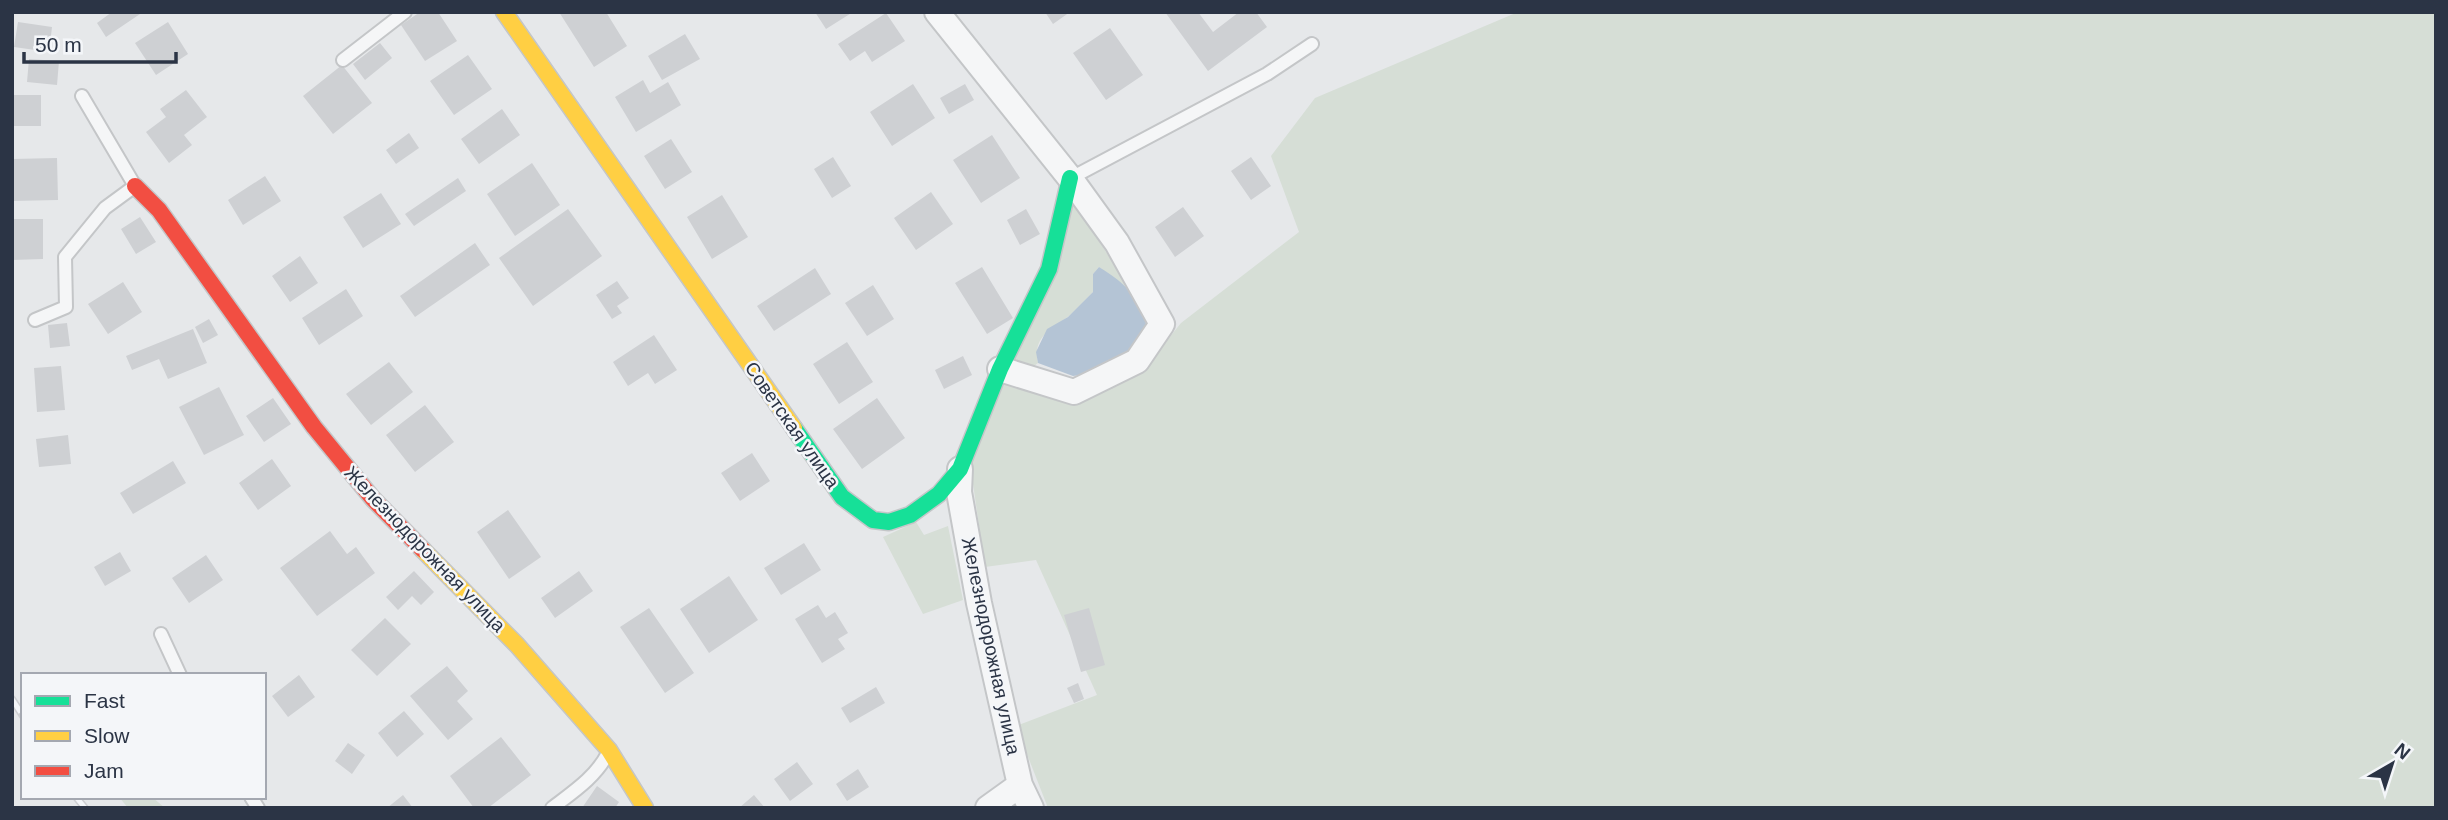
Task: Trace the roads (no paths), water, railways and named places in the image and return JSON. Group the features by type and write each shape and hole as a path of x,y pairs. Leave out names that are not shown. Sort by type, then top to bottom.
{"street":[{"name":"Советская улица","path":"504,12 842,497 873,520 889,522 909,515 939,494 960,469 1000,369 1049,269 1070,178"},
{"path":"937,12 1070,178 1117,243 1162,324 1137,361 1074,391 1000,369"},
{"name":"Железнодорожная улица","path":"135,186 159,211 314,427 373,499 517,645 609,750 645,808"},
{"name":"Железнодорожная улица","path":"960,469 959,492 979,603 1020,785 1031,808"},
{"path":"988,808 1020,785"}],"lane":[{"path":"343,60 404,12"},
{"path":"1070,178 1267,74 1312,44"},
{"path":"35,320 66,307 65,257 105,208 135,186 82,96"},
{"path":"161,634 179,673"},
{"path":"552,808 582,785 602,764 609,750"}],"water":[{"path":"1099,267 1126,287 1138,303 1148,335 1102,372 1073,376 1038,363 1036,352 1047,329 1068,317 1093,292 1093,274"}],"railway":[{"path":"12,699 21,713"},
{"path":"78,799 85,808"}]}
